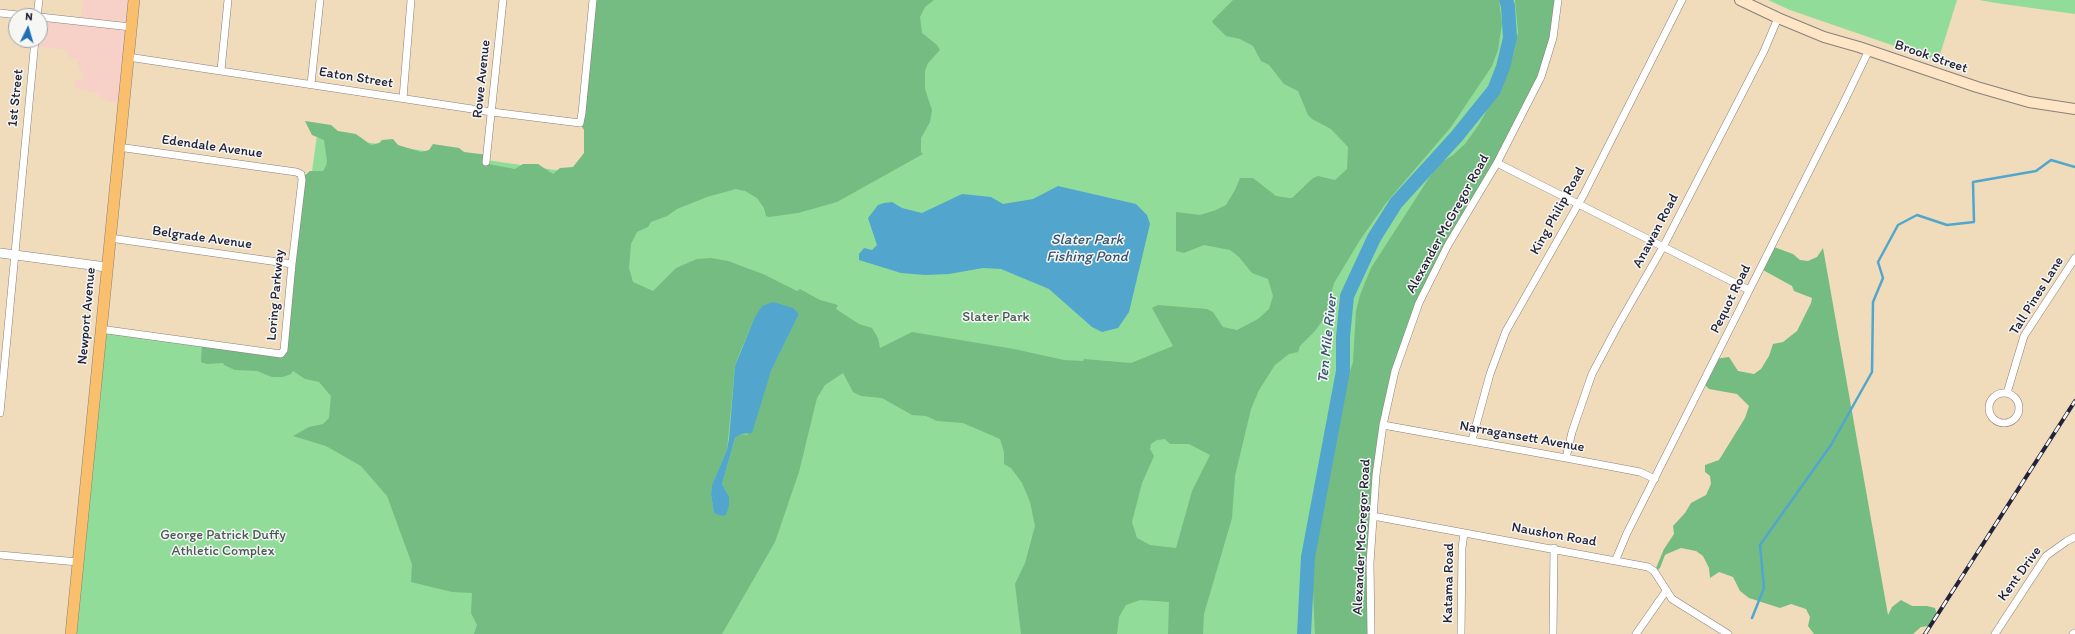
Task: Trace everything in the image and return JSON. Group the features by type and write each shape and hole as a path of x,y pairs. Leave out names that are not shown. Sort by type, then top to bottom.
{"main road":[{"name":"Newport Avenue","path":"71,634 118,146 134,0"},
{"name":"Brook Street","path":"1740,0 1779,19 1824,37 1869,50 1984,90 2029,102 2075,109"}],"street":[{"path":"221,70 228,0"},
{"path":"311,84 320,0"},
{"path":"403,98 411,0"},
{"name":"Rowe Avenue","path":"486,162 503,0"},
{"name":"Eaton Street","path":"128,57 492,112 580,122 593,0"},
{"name":"Alexander McGregor Road","path":"1371,634 1370,563 1376,475 1383,425 1396,371 1419,303 1448,245 1497,163 1541,77 1552,38 1558,0"},
{"name":"King Philip Road","path":"1472,440 1490,374 1506,331 1578,204 1682,0"},
{"path":"48,18 131,27"},
{"name":"Anawan Road","path":"1566,458 1572,432 1592,374 1663,247 1779,19"},
{"name":"1st Street","path":"0,413 34,48"},
{"name":"Pequot Road","path":"1616,559 1869,50"},
{"name":"Edendale Avenue","path":"118,146 301,174"},
{"path":"1497,163 1749,290"},
{"name":"Loring Parkway","path":"100,329 281,354 284,350 301,174"},
{"name":"Belgrade Avenue","path":"110,238 292,264"},
{"path":"0,253 106,268"},
{"name":"Tall Pines Lane","path":"2008,393 2024,336 2075,258"},
{"path":"2008,393 2017,400 2018,413 2010,422 2002,422 1994,418 1990,407 1996,396 2008,393"},
{"name":"Narragansett Avenue","path":"1383,425 1472,440 1640,472 1655,478"},
{"name":"Naushon Road","path":"1373,516 1616,559 1648,567 1654,572 1672,599 1728,634"},
{"name":"Katama Road","path":"1461,634 1462,548 1464,533"},
{"name":"Kent Drive","path":"1996,634 2046,556 2067,541 2075,538"},
{"path":"1553,634 1554,548"},
{"path":"0,555 78,562"},
{"path":"1636,634 1666,591"}],"shaded area":[{"path":"82,0 134,0 122,103 107,101 96,93 76,88 74,85 75,81 82,79 83,74 78,68 78,60 68,57 67,50 48,48 48,20 81,22"}],"green space":[{"path":"594,0 934,0 925,7 920,17 922,33 937,45 940,50 928,63 925,71 925,89 932,110 930,122 921,138 921,152 923,154 837,202 798,213 769,217 766,216 764,208 757,198 745,191 736,189 707,197 677,209 667,216 651,222 648,227 637,232 631,244 629,268 633,282 653,291 676,268 697,259 711,258 728,261 763,274 797,291 800,289 820,300 838,305 836,309 859,324 872,328 878,338 880,348 912,332 1014,349 1064,360 1083,361 1084,359 1131,363 1173,346 1152,308 1158,305 1207,309 1213,312 1223,327 1237,330 1258,319 1269,309 1273,296 1268,279 1252,273 1239,257 1230,250 1204,245 1184,253 1176,251 1176,212 1200,215 1226,205 1240,178 1253,178 1276,196 1292,198 1313,178 1318,176 1335,180 1347,169 1348,147 1331,129 1312,119 1308,115 1298,91 1284,84 1269,65 1261,61 1253,46 1240,39 1226,36 1213,23 1212,21 1233,0 1499,0 1502,24 1498,50 1492,66 1451,127 1386,203 1360,240 1334,283 1325,317 1315,331 1300,346 1298,352 1289,354 1275,365 1259,390 1251,409 1235,476 1232,518 1204,614 1203,634 1168,634 1169,602 1140,600 1126,605 1119,617 1117,634 1021,634 1015,584 1025,563 1035,526 1030,502 1022,483 1011,468 1004,464 1004,452 1000,439 963,423 937,421 926,416 912,415 882,398 861,396 853,392 843,373 825,385 817,398 799,472 775,542 722,634 474,634 477,625 471,613 472,593 452,592 411,582 412,564 387,496 361,466 326,446 293,436 309,427 323,424 329,418 331,396 319,382 305,379 293,371 291,374 283,377 272,377 257,371 235,370 224,365 223,363 207,364 201,362 202,345 283,353 303,177 310,171 323,171 327,161 324,140 312,135 305,121 331,125 338,131 356,134 371,145 379,143 382,140 393,139 398,145 421,152 429,150 433,144 459,148 464,152 488,155 488,164 515,169 523,164 538,164 553,174 560,168 573,167 584,153 584,130 581,125","holes":["799,314 771,371 747,435 741,434 735,438 722,484 729,497 726,515 714,513 711,494 712,485 727,450 735,366 754,319","1165,439 1170,444 1189,444 1210,455 1192,491 1176,548 1150,545 1137,538 1132,522 1142,483 1154,456 1150,449 1151,444 1157,440"]},
{"name":"Slater Park","path":"600,0 1546,0 1507,115 1385,388 1366,634 72,634 101,330 202,345 202,349 286,361 317,135 582,174"},
{"path":"1515,0 1558,0 1548,58 1473,210 1444,251 1417,308 1393,378 1374,491 1371,634 1315,634 1312,569 1318,513 1327,457 1337,413 1353,362 1356,311 1360,295 1371,268 1429,178 1439,164 1453,155 1465,144 1478,126 1500,87 1514,53 1518,32"},
{"path":"1768,0 1957,0 1938,61 1790,10"},
{"path":"1979,0 2075,0 2075,14 1996,3"},
{"path":"1774,247 1793,254 1800,260 1808,261 1817,257 1823,248 1888,615 1892,607 1901,600 1912,606 1927,606 1935,608 1937,615 1928,626 1921,627 1913,634 1814,634 1808,626 1810,617 1806,609 1791,604 1780,608 1749,598 1740,591 1733,577 1719,572 1710,578 1709,568 1703,556 1696,551 1681,548 1665,555 1660,568 1654,573 1664,549 1674,534 1673,526 1685,513 1691,503 1706,495 1711,484 1710,476 1705,472 1705,465 1719,460 1745,418 1749,406 1737,394 1709,389 1703,383 1715,359 1729,357 1738,371 1754,374 1761,369 1769,356 1773,344 1783,342 1797,331 1811,303 1812,298 1794,291 1792,286 1763,270"}],"water":[{"name":"Slater Park Fishing Pond","path":"1058,186 1136,204 1147,215 1150,224 1129,312 1118,328 1102,332 1092,327 1049,289 1001,269 983,268 949,274 925,275 901,273 859,260 859,254 864,248 872,250 877,245 868,218 878,205 892,202 902,208 922,213 962,194 991,197 1003,204 1033,199"},
{"path":"773,302 793,308 799,314 771,371 752,433 741,434 735,438 722,484 729,497 729,505 726,515 722,516 714,513 711,494 712,485 727,450 735,366 754,319 762,306"}],"waterway":[{"name":"Ten Mile River","path":"1304,634 1308,557 1343,371 1343,337 1347,296 1374,238 1396,203 1457,136 1494,90 1503,67 1510,38 1508,6 1506,0"},
{"path":"1752,618 1764,588 1760,545 1831,445 1872,372 1873,302 1883,278 1878,262 1898,225 1917,215 1947,225 1974,222 1973,182 2036,171 2051,160 2075,167"}],"railway":[{"path":"1925,634 2075,401"}],"park label":[{"name":"George Patrick Duffy Athletic Complex","path":"223,544"}]}
